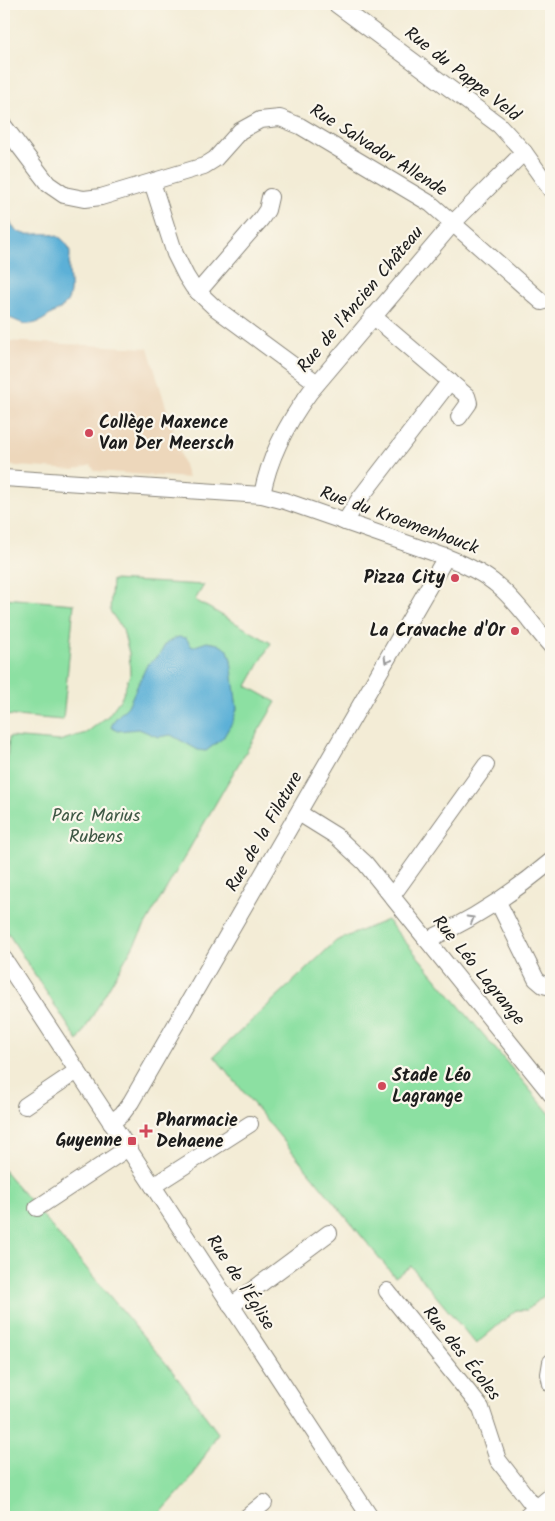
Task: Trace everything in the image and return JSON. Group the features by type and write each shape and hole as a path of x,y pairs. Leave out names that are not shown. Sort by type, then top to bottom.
{"street":[{"name":"Rue du Pappe Veld","path":"336,4 493,120 511,136 551,190"},
{"name":"Rue Salvador Allende","path":"4,126 39,173 54,189 64,195 90,199 204,166 214,159 246,126 260,120 280,118 300,126 425,200 542,302"},
{"name":"Rue de l'Ancien Château","path":"262,495 268,471 281,439 294,414 317,383 453,224 524,152"},
{"path":"152,182 175,254 186,276 198,292 219,312 317,383"},
{"path":"198,292 261,220 267,210 270,197"},
{"path":"373,316 467,396 469,401 458,417"},
{"path":"345,522 360,498 450,381"},
{"name":"Rue du Kroemenhouck","path":"4,478 262,495 285,501 446,557 472,568 498,586 551,646"},
{"name":"Rue de la Filature","path":"111,1122 122,1114 131,1102 446,557"},
{"path":"392,896 486,765"},
{"name":"Rue Léo Lagrange","path":"299,812 336,836 366,863 551,1094"},
{"path":"427,940 466,922 498,902 551,861"},
{"path":"498,902 536,979 543,985 551,987"},
{"name":"Rue de l'Église","path":"4,958 231,1306 364,1515"},
{"path":"25,1106 77,1071"},
{"path":"153,1186 250,1124"},
{"path":"37,1208 128,1148"},
{"path":"231,1306 329,1233"},
{"name":"Rue des Écoles","path":"387,1291 481,1408 498,1460 531,1513"},
{"path":"551,1362 549,1374 551,1384"},
{"path":"531,1513 551,1496"},
{"path":"247,1517 264,1503"}],"shaded area":[{"name":"Collège Maxence Van Der Meersch","path":"4,341 148,348 188,478 95,471 91,465 74,470 4,465"}],"green space":[{"name":"Parc Marius Rubens","path":"112,580 204,585 195,600 271,643 247,686 276,702 78,1041 4,927 4,797 9,737 59,741 86,733 108,716 122,697 130,674 129,653 123,630 110,611"},
{"path":"4,598 74,604 63,720 4,715"},
{"name":"Stade Léo Lagrange","path":"387,920 551,1115 551,1290 527,1310 516,1310 476,1344 411,1266 395,1277 214,1056 336,941"},
{"path":"4,1170 170,1368 218,1433 191,1479 157,1517 4,1517"}],"water":[{"path":"4,197 8,216 13,227 21,233 56,236 65,242 69,249 70,290 68,299 61,308 35,323 26,324 4,317"},
{"path":"178,637 186,638 192,647 207,642 218,644 228,650 231,660 237,709 233,721 223,738 206,751 198,750 171,735 158,737 139,729 117,731 111,727 115,719 128,706 147,665 160,654 166,643"}],"place":[{"name":"Collège Maxence Van Der Meersch","path":"89,433"},
{"name":"Pizza City","path":"455,578"},
{"name":"La Cravache d'Or","path":"515,631"},
{"name":"Stade Léo Lagrange","path":"382,1086"},
{"name":"Pharmacie Dehaene","path":"146,1131"},
{"name":"Guyenne","path":"132,1141"}]}
